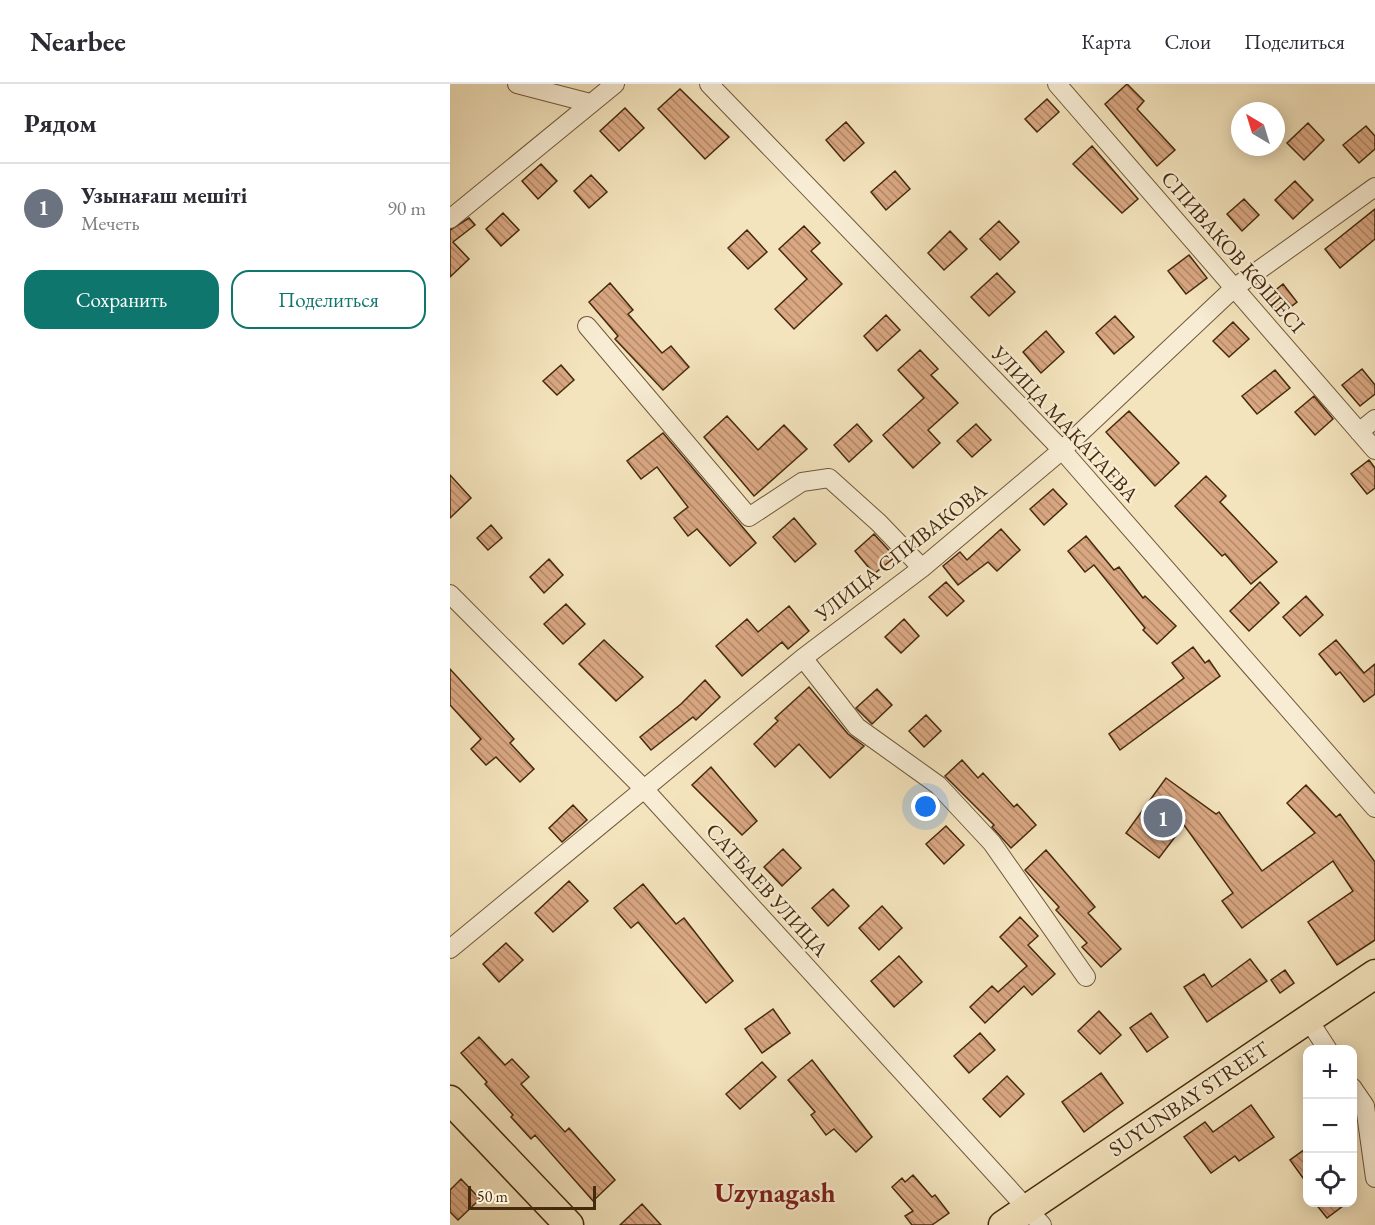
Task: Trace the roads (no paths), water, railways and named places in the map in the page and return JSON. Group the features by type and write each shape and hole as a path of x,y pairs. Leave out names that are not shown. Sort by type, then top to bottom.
{"main road":[{"name":"SUYUNBAY STREET","path":"1003,1225 1034,1217 1308,1019 1375,974"},
{"path":"450,1100 569,1225"}],"street":[{"path":"517,84 590,103"},
{"path":"450,219 615,84"},
{"name":"УЛИЦА МАКАТАЕВА","path":"709,84 1062,450 1375,808"},
{"name":"СПИВАКОВ КӨШЕСІ","path":"1057,84 1375,450"},
{"name":"УЛИЦА СПИВАКОВА","path":"450,949 803,658 921,568 1062,450 1234,288 1375,186"},
{"path":"587,326 749,517 802,482 829,478 879,523 921,568"},
{"path":"1359,432 1375,419"},
{"name":"САТБАЕВ УЛИЦА","path":"450,594 645,790 1034,1217"},
{"path":"803,658 857,727 938,785 992,843 1086,977"},
{"path":"1308,1019 1325,1045"},
{"path":"1357,1093 1365,1106 1375,1178"}],"place":[{"name":"Узынағаш мешіті","path":"1163,818"}],"district":[{"name":"Uzynagash","path":"775,1193"}]}
